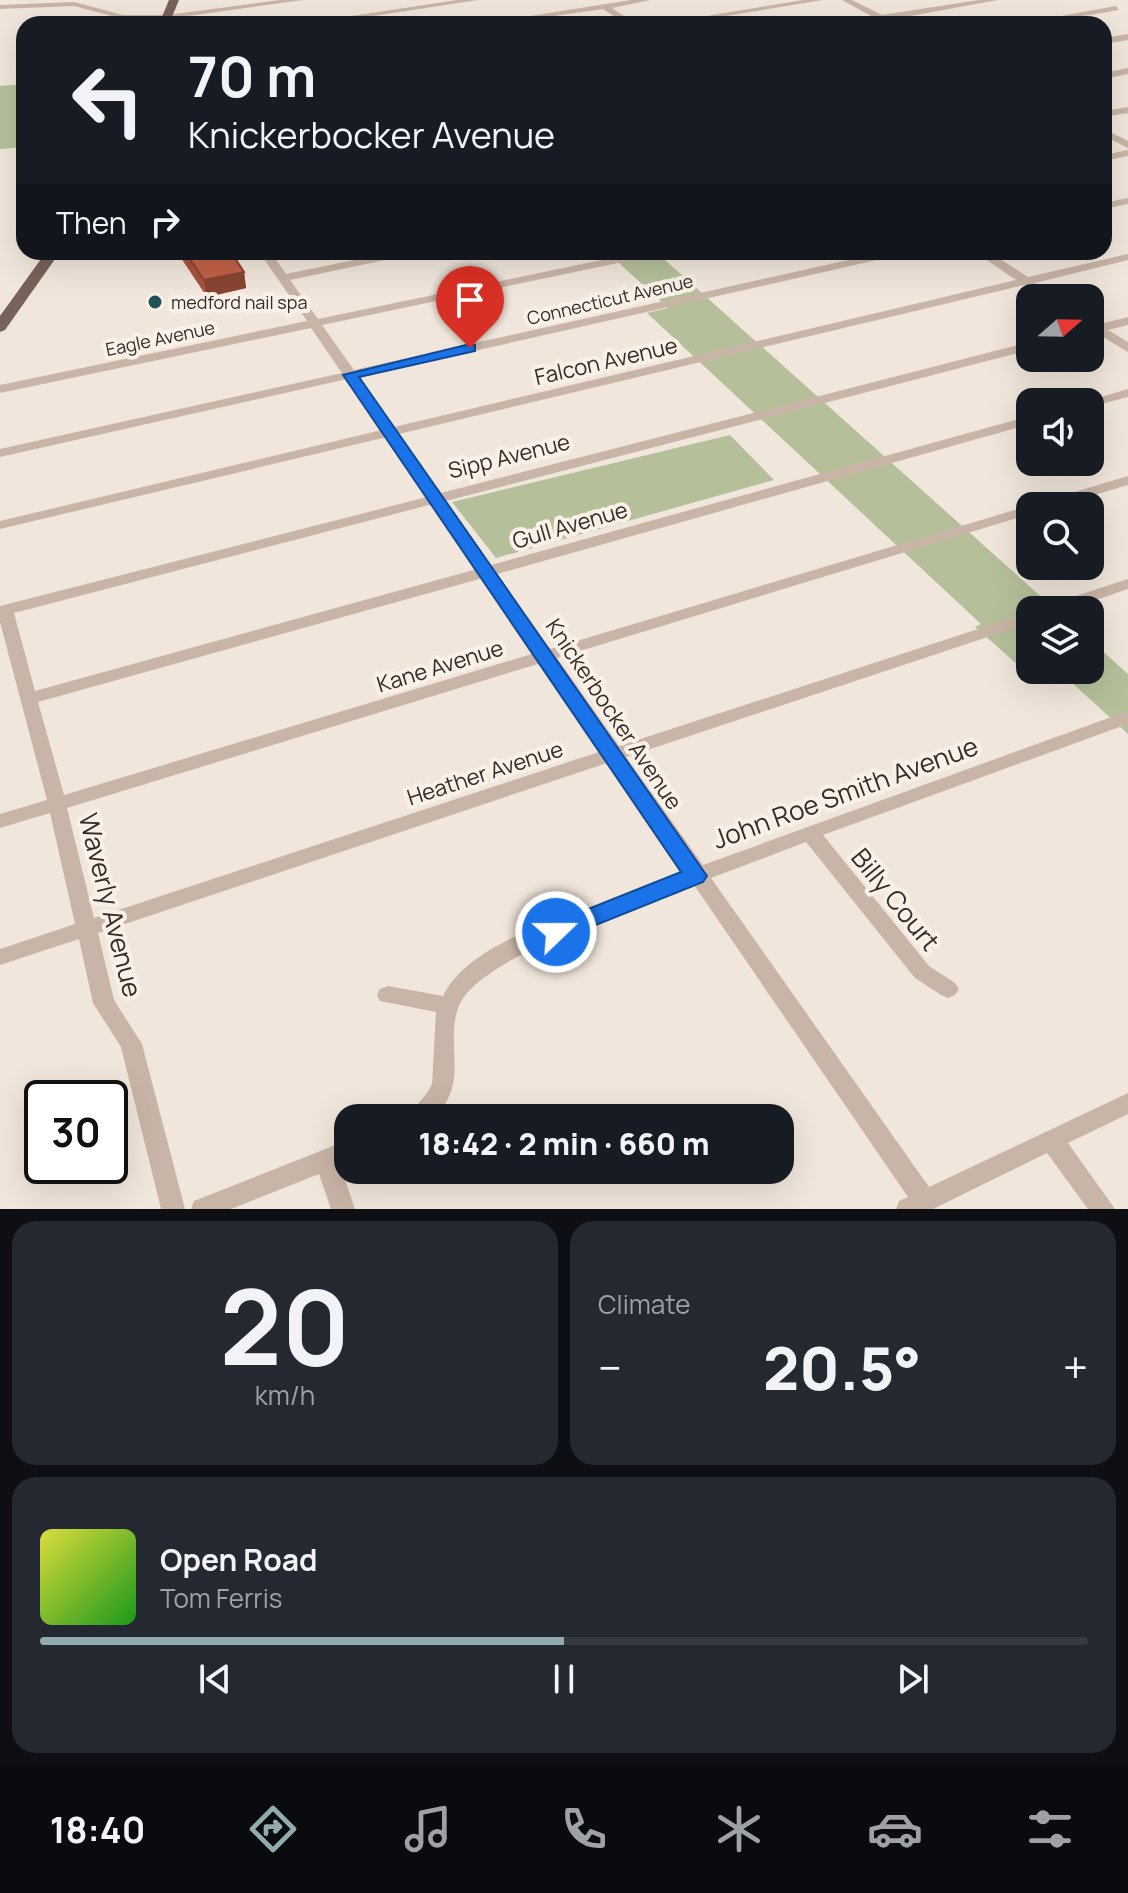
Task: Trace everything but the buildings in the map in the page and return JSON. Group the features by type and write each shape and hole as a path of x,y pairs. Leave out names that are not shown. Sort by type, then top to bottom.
{"main road":[{"path":"0,327 47,260"}],"street":[{"path":"190,16 299,0"},
{"path":"360,16 474,0"},
{"path":"594,0 620,16"},
{"path":"537,16 647,0"},
{"path":"714,16 819,0"},
{"path":"846,0 877,16"},
{"path":"894,16 994,0"},
{"path":"1096,0 1128,13"},
{"path":"0,7 74,4 119,16"},
{"path":"1068,16 1116,8"},
{"path":"205,13 208,16"},
{"name":"Falcon Avenue","path":"0,525 1128,257"},
{"name":"Knickerbocker Avenue","path":"271,260 546,656 917,1205"},
{"path":"283,278 370,260"},
{"name":"Eagle Avenue","path":"0,389 618,260"},
{"name":"Connecticut Avenue","path":"0,453 863,260"},
{"path":"993,260 1030,284"},
{"path":"1104,325 1128,321"},
{"path":"1104,334 1128,348"},
{"name":"Sipp Avenue","path":"2,610 1016,350"},
{"path":"1104,399 1128,393"},
{"name":"Gull Avenue","path":"29,699 1016,424"},
{"path":"1088,492 1128,480"},
{"name":"Kane Avenue","path":"0,821 1016,513"},
{"path":"1092,596 1128,584"},
{"name":"Waverly Avenue","path":"2,610 57,804 104,1003 131,1044 173,1209"},
{"name":"Heather Avenue","path":"0,957 1016,622"},
{"name":"John Roe Smith Avenue","path":"446,1005 453,991 500,955 695,876 1128,717"},
{"name":"Billy Court","path":"811,834 922,972 948,989"},
{"path":"388,995 446,1005 442,1036 446,1068 444,1089 436,1104"},
{"path":"917,1205 1128,1103"},
{"path":"1051,1140 1103,1209"},
{"path":"203,1209 334,1157"},
{"path":"340,1184 343,1209"}],"green space":[{"path":"16,85 16,148 0,149 0,86"},
{"path":"616,260 665,260 1016,574 1016,580 1022,580 1040,596 1016,596 1016,663 975,627 981,624 647,313 668,308"},
{"path":"730,435 774,480 496,558 452,502"},
{"path":"1104,653 1128,674 1128,734 1073,684 1104,684"}],"place":[{"name":"medford nail spa","path":"155,302"}],"route":[{"path":"470,348 350,375 695,876 556,932"}]}
